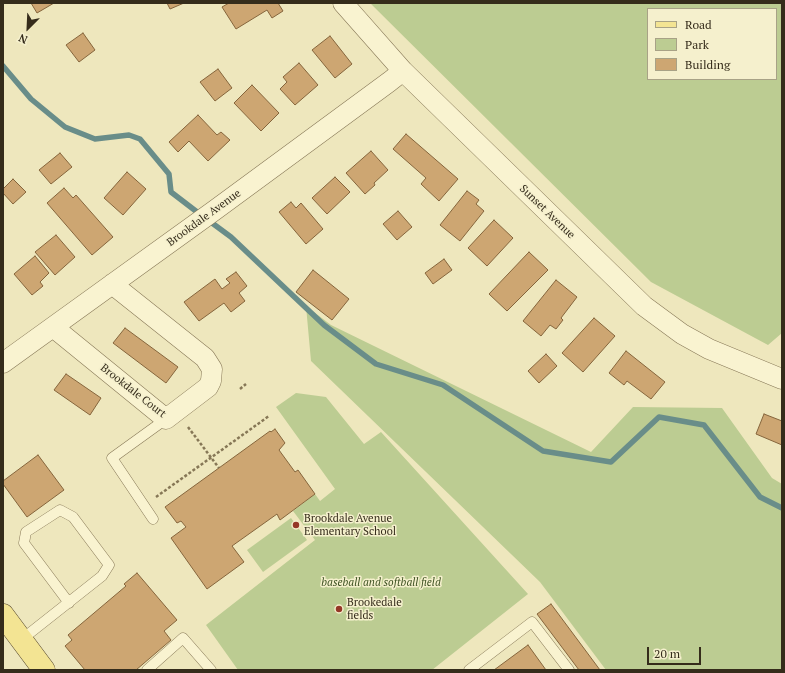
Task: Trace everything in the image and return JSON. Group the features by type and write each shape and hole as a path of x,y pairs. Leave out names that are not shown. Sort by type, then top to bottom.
{"main road":[{"path":"3,615 44,670"}],"street":[{"name":"Sunset Avenue","path":"343,3 403,71 644,306 682,334 709,349 782,379"},
{"name":"Brookdale Avenue","path":"3,363 192,227 403,71"},
{"name":"Brookdale Court","path":"54,327 166,420 208,387 211,382 212,369 205,358 112,284"}],"lane":[{"path":"153,519 112,458 166,420"},
{"path":"21,640 102,576 109,565 73,517 60,510 26,532 24,543 69,602"},
{"path":"469,670 532,622 569,670"},
{"path":"147,670 183,638 210,670"}],"path":[{"path":"240,388 246,384"},
{"path":"155,498 269,416"},
{"path":"192,432 219,468"}],"green space":[{"path":"370,3 782,3 782,333 768,345 651,282"},
{"path":"306,306 331,325 591,452 633,407 722,408 772,478 782,484 782,670 606,670 540,582 311,361"},
{"name":"baseball and softball field","path":"296,393 326,397 364,444 381,432 528,594 432,670 238,670 206,625 315,540 293,511 315,494 320,501 335,489 276,407"},
{"path":"291,518 307,540 263,572 247,550"}],"building":[{"path":"31,3 54,3 37,13"},
{"path":"167,3 184,3 170,9"},
{"path":"229,3 278,3 283,11 272,18 267,10 236,29 222,7"},
{"path":"83,33 95,50 79,62 66,45"},
{"path":"330,36 352,64 335,78 312,50"},
{"path":"299,63 318,85 295,105 280,89 287,82 283,77"},
{"path":"218,69 232,88 215,101 200,82"},
{"path":"252,85 279,113 261,131 234,103"},
{"path":"198,115 217,135 221,132 230,140 208,161 189,141 178,152 169,142"},
{"path":"406,134 458,179 439,201 421,184 426,178 393,149"},
{"path":"371,151 388,170 365,194 346,173"},
{"path":"60,153 72,167 51,184 39,170"},
{"path":"127,172 146,189 123,215 104,198"},
{"path":"335,177 350,192 327,214 312,198"},
{"path":"13,179 26,192 13,204 3,193 3,189"},
{"path":"64,188 73,198 76,195 113,237 92,255 47,203"},
{"path":"467,191 479,200 476,204 484,211 460,241 440,225"},
{"path":"291,202 296,208 301,203 323,229 306,244 279,212"},
{"path":"398,211 412,227 397,240 383,224"},
{"path":"494,220 513,238 487,266 468,248"},
{"path":"56,235 75,257 55,275 35,252"},
{"path":"529,252 548,270 507,311 489,294"},
{"path":"35,256 49,273 40,282 43,286 32,295 14,274"},
{"path":"444,259 452,270 433,284 425,273"},
{"path":"313,270 349,299 332,320 296,292"},
{"path":"236,272 247,286 239,293 245,301 231,312 224,303 199,321 184,302 215,279 222,289 230,283 226,279"},
{"path":"556,280 577,297 561,318 563,320 556,329 550,325 541,336 523,321"},
{"path":"594,318 615,336 583,372 562,353"},
{"path":"125,328 178,367 166,383 113,343"},
{"path":"626,351 665,382 651,399 627,381 624,385 609,373"},
{"path":"546,354 557,366 539,383 528,371"},
{"path":"66,374 101,398 90,415 54,390"},
{"path":"764,414 782,421 782,445 756,434"},
{"name":"Brookdale Avenue Elementary School","path":"275,429 285,443 279,450 295,472 298,470 315,494 280,520 277,514 232,546 244,562 207,589 171,538 186,527 181,521 177,523 165,507 270,431 271,432"},
{"path":"38,455 64,490 27,517 3,484 3,481"},
{"path":"137,573 177,620 164,631 171,640 136,670 85,670 65,646 72,640 68,635 126,586 124,584"},
{"path":"551,604 600,670 579,670 537,614"},
{"path":"528,645 546,670 494,670"}],"waterway":[{"path":"3,66 31,99 65,127 95,139 129,135 140,139 169,174 171,192 201,215"},
{"path":"208,220 231,237 324,325 376,364 443,385 543,451 611,462 659,417 704,425 760,497 782,508"}],"place":[{"name":"Brookdale Avenue Elementary School","path":"296,525"},
{"name":"Brookedale fields","path":"339,609"}]}
